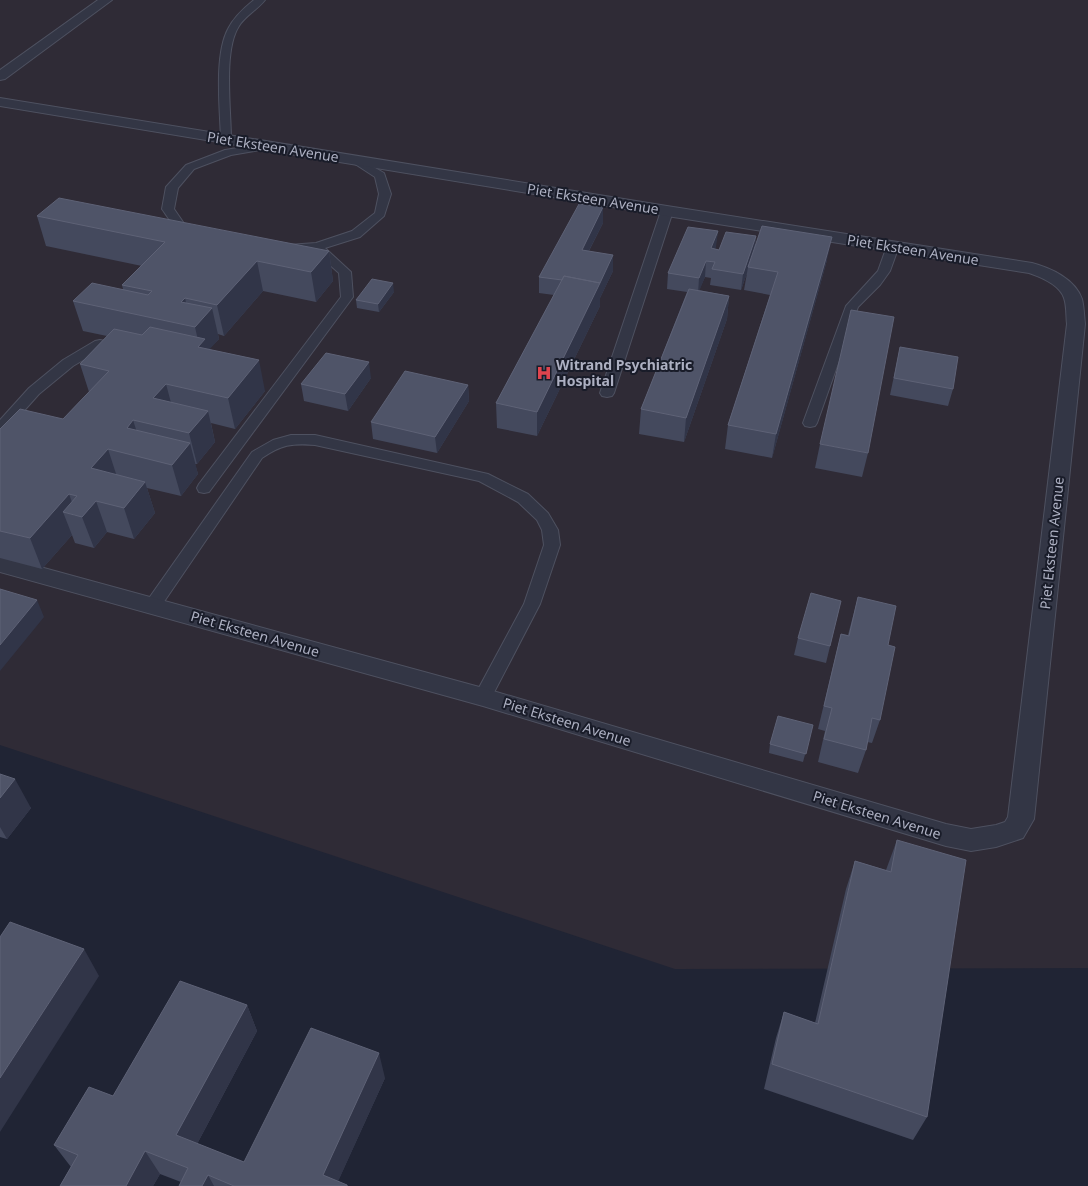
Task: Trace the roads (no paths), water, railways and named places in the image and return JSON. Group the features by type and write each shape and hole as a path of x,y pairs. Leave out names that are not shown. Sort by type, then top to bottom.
{"street":[{"path":"0,76 106,0"},
{"name":"Piet Eksteen Avenue","path":"0,102 667,211 1032,268 1046,273 1060,282 1073,298 1076,324 1021,819 1014,830 996,836 971,840 946,835 483,697 0,564"}],"lane":[{"path":"226,140 227,52 231,32 247,11 260,0"},
{"path":"206,238 181,227 168,209 172,187 190,167 229,152 268,146"},
{"path":"278,249 318,247 356,234 380,214 385,194 380,175 356,160"},
{"path":"607,393 667,211"},
{"path":"810,424 852,306 876,282 884,271 893,246"},
{"path":"204,488 347,297 345,272 318,247"},
{"path":"0,429 40,387 68,363 100,344"},
{"path":"153,605 257,456 269,446 280,441 297,439 315,440 483,477 523,498 543,517 550,530 552,546 532,604 483,697"}],"place":[{"name":"Witrand Psychiatric Hospital","path":"544,373"}]}
